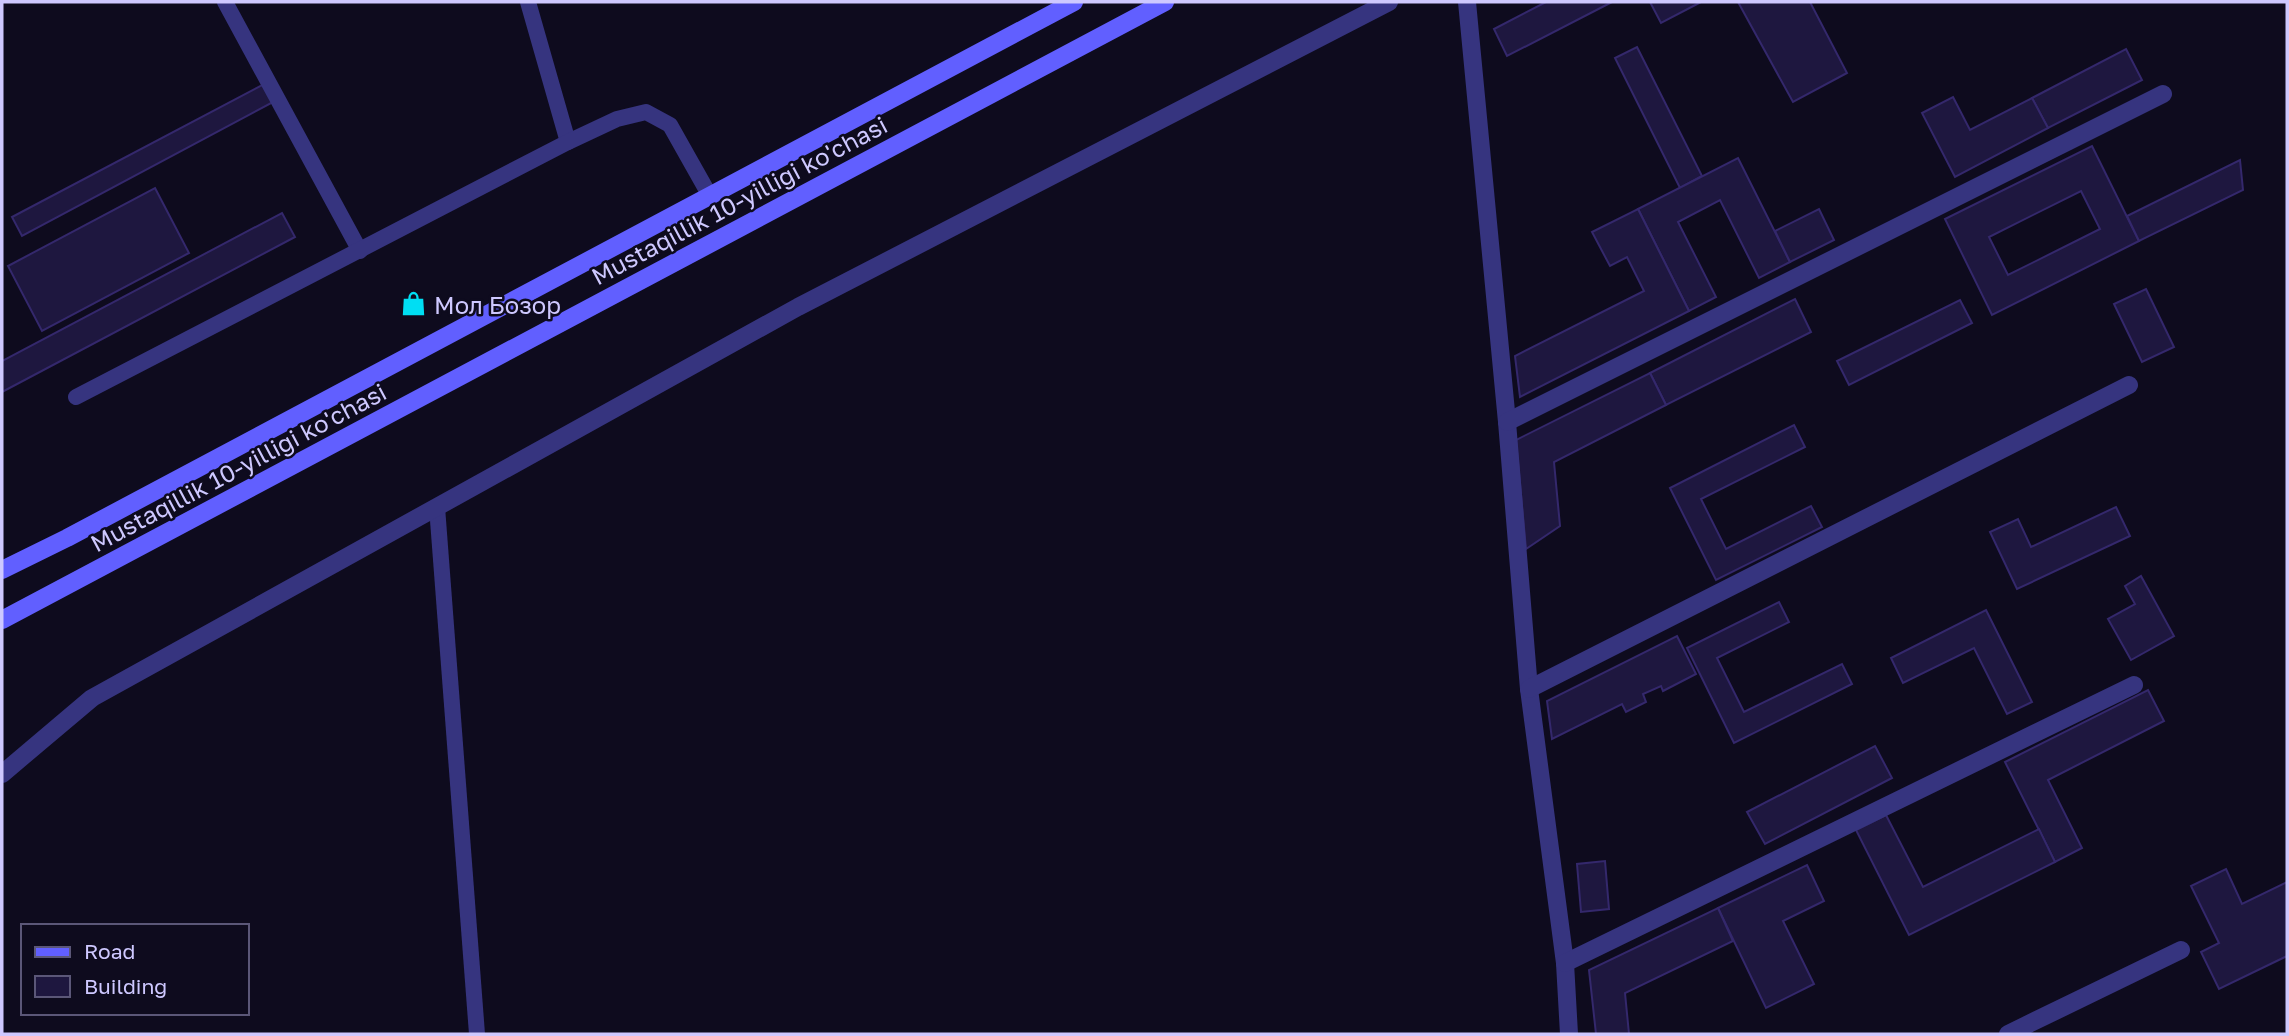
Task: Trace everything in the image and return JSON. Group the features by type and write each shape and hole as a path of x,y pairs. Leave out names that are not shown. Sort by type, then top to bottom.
{"main road":[{"name":"Mustaqillik 10-yilligi ko'chasi","path":"2,570 116,512 1074,2"},
{"name":"Mustaqillik 10-yilligi ko'chasi","path":"2,620 1165,2"}],"street":[{"path":"2,774 92,698 798,307 1389,2"},
{"path":"1467,2 1529,689 1565,963 1569,1034"},
{"path":"1507,422 2163,94"},
{"path":"1529,689 2129,385"},
{"path":"1565,963 2134,685"},
{"path":"2008,1034 2181,950"}],"lane":[{"path":"225,2 360,251"},
{"path":"528,2 568,142"},
{"path":"76,397 617,119 646,111 670,125 710,196"},
{"path":"437,507 477,1034"}],"building":[{"path":"1546,2 1612,2 1507,56 1494,29"},
{"path":"1650,2 1701,2 1661,23"},
{"path":"1738,2 1810,2 1847,73 1793,102"},
{"path":"1637,47 1702,176 1680,188 1615,58"},
{"path":"2126,49 2142,80 2048,128 2032,98"},
{"path":"266,83 275,101 22,236 12,217"},
{"path":"1953,97 1970,130 2032,98 2048,128 1955,177 1922,113"},
{"path":"2092,146 2139,241 1992,315 1945,219","holes":["2081,191 2100,229 2008,275 1989,237"]},
{"path":"1738,158 1790,262 1759,278 1720,200 1678,222 1716,297 1689,311 1638,209"},
{"path":"2240,160 2243,190 2139,241 2127,216"},
{"path":"155,188 189,253 42,331 8,266"},
{"path":"1638,209 1689,311 1520,397 1515,356 1644,291 1627,257 1610,266 1592,232"},
{"path":"1819,209 1834,240 1790,262 1775,231"},
{"path":"282,213 295,237 2,392 2,361"},
{"path":"2146,289 2174,347 2142,362 2114,304"},
{"path":"1795,299 1811,332 1666,405 1650,373"},
{"path":"1960,300 1972,323 1849,385 1837,361"},
{"path":"1650,373 1666,405 1554,462 1560,526 1526,549 1516,440"},
{"path":"1794,425 1805,447 1701,499 1726,549 1811,506 1822,527 1716,580 1670,488"},
{"path":"2116,507 2130,536 2017,589 1990,532 2018,519 2031,547"},
{"path":"2141,576 2174,636 2131,660 2108,619 2135,604 2125,586"},
{"path":"1779,602 1789,622 1717,658 1744,712 1842,664 1852,684 1734,743 1687,648"},
{"path":"1986,610 2032,702 2007,714 1974,648 1903,683 1891,658"},
{"path":"1677,636 1696,674 1663,691 1661,686 1643,694 1646,702 1626,712 1622,704 1552,739 1547,701"},
{"path":"2148,690 2164,721 2048,780 2082,848 2055,862 2005,762"},
{"path":"1875,746 1892,778 1765,844 1747,812"},
{"path":"1886,815 1923,887 2039,829 2055,862 1909,935 1856,830"},
{"path":"1605,861 1609,909 1581,912 1577,864"},
{"path":"1807,865 1824,901 1783,921 1814,984 1766,1008 1718,908"},
{"path":"2226,869 2242,904 2287,882 2287,956 2219,989 2201,952 2219,943 2191,886"},
{"path":"1718,908 1733,941 1625,993 1629,1034 1596,1034 1589,970"}],"place":[{"name":"Мол Бозор","path":"414,304"}]}
